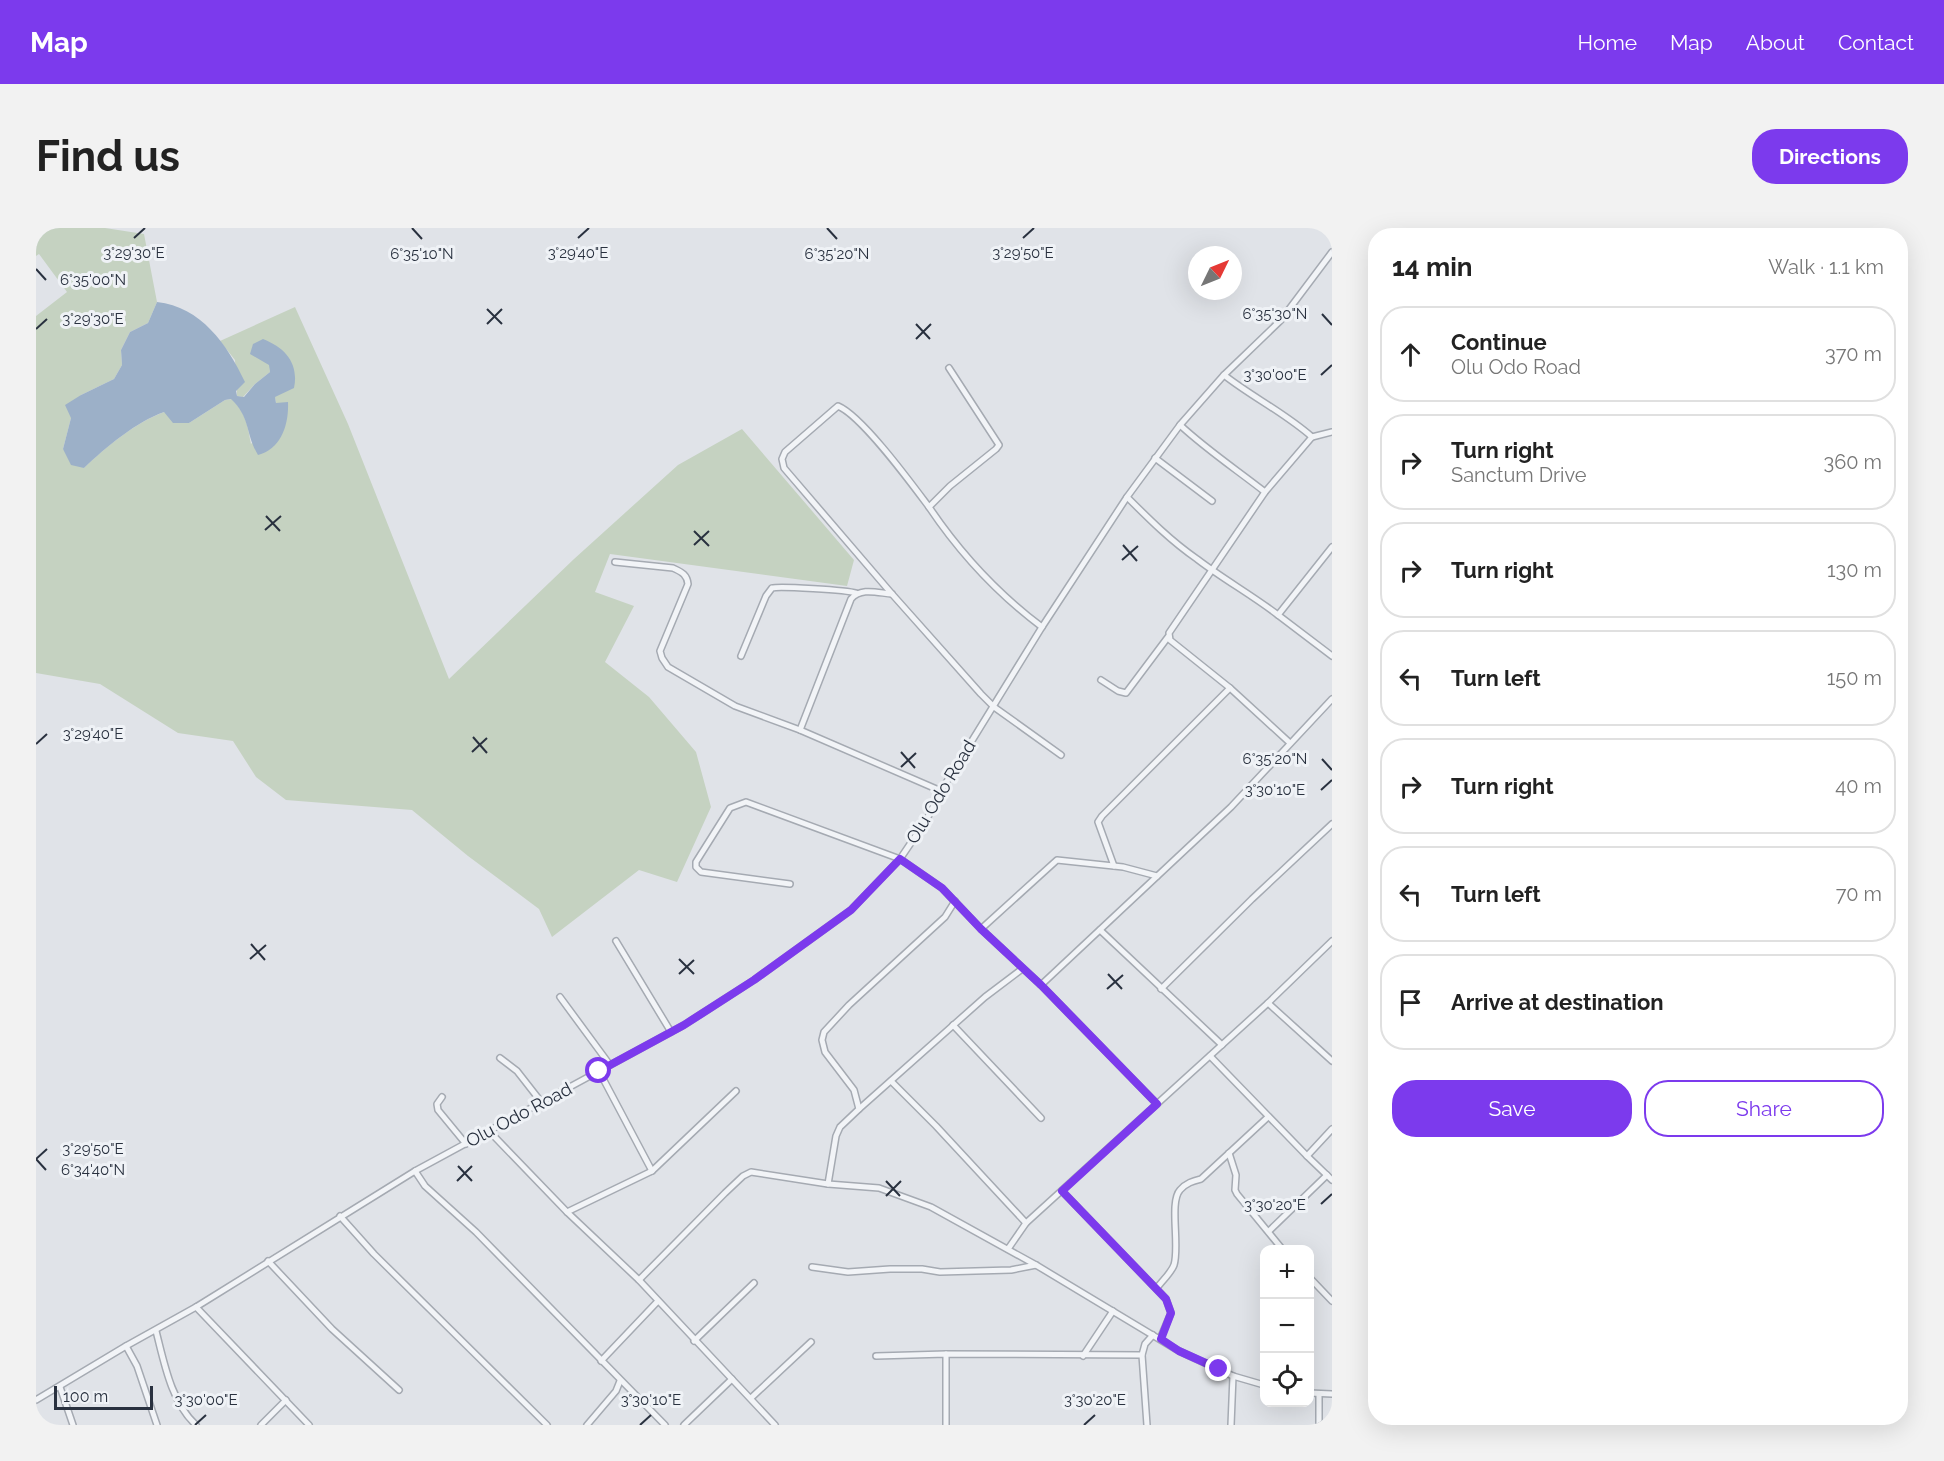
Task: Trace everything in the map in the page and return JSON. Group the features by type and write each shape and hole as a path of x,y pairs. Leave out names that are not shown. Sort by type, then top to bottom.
{"street":[{"name":"Olu Odo Road","path":"36,1400 196,1307 415,1171 671,1032 754,980 851,910 900,859 927,819 941,791 1042,627 1126,497 1180,425 1224,375 1281,320 1332,252"},
{"path":"929,507 999,445 949,368"},
{"path":"1224,375 1240,388 1291,420 1312,437"},
{"path":"1042,627 994,587 848,410 838,406 785,452 782,459 784,468 891,594 994,707 1061,754"},
{"path":"1180,425 1211,452 1265,492"},
{"path":"1101,680 1118,691 1126,693 1168,637 1265,492 1312,437 1332,432"},
{"path":"1155,458 1212,501"},
{"path":"1126,497 1197,560 1250,593 1332,656"},
{"path":"1278,615 1332,547"},
{"path":"615,562 673,568 682,572 687,578 688,584 660,651 668,667 735,706 800,730 941,791"},
{"path":"741,656 766,596 772,588 783,586 806,590 891,594"},
{"path":"800,730 851,599 856,593"},
{"path":"1168,637 1230,688 1290,743"},
{"path":"1114,866 1098,822 1230,688"},
{"path":"1041,985 1231,807 1332,699"},
{"path":"790,884 701,872 696,867 696,861 730,808 746,802 900,859 942,888 1157,1104"},
{"path":"1161,989 1332,824"},
{"path":"981,929 1058,860 1114,866 1157,876"},
{"path":"859,1109 854,1090 825,1052 822,1040 824,1032 849,1005 945,917 955,901"},
{"path":"1100,930 1222,1045"},
{"path":"616,941 671,1032"},
{"path":"1008,1249 1026,1223 1268,1003 1332,941"},
{"path":"828,1184 836,1136 840,1127 985,997 1022,969"},
{"path":"560,997 610,1065"},
{"path":"1268,1003 1332,1061"},
{"path":"953,1025 1041,1118"},
{"path":"1210,1056 1330,1178 1269,1231"},
{"path":"500,1058 517,1071 542,1103"},
{"path":"599,1071 652,1171"},
{"path":"891,1081 1026,1223"},
{"path":"567,1212 652,1171 736,1091"},
{"path":"442,1097 437,1104 438,1110 466,1144"},
{"path":"1157,1288 1174,1265 1176,1198 1179,1190 1201,1179 1268,1117"},
{"path":"1307,1156 1332,1129"},
{"path":"489,1131 567,1212 639,1280 775,1425"},
{"path":"1229,1153 1236,1175 1235,1190 1279,1245"},
{"path":"415,1171 425,1186 476,1232 665,1425"},
{"path":"639,1280 743,1176 752,1172 828,1184 879,1188 931,1207 1036,1265 1179,1351 1233,1376 1260,1384"},
{"path":"1062,1191 1157,1288 1169,1304 1171,1313 1161,1339"},
{"path":"340,1216 374,1254 547,1425"},
{"path":"268,1261 332,1329 399,1390"},
{"path":"812,1267 855,1273 890,1269 922,1269 940,1272 1011,1270 1036,1265"},
{"path":"1314,1282 1332,1301"},
{"path":"694,1341 754,1283"},
{"path":"601,1361 658,1301"},
{"path":"196,1307 309,1425"},
{"path":"1083,1356 1113,1311"},
{"path":"156,1331 178,1401 196,1425"},
{"path":"1147,1425 1142,1355 1145,1344 1153,1335"},
{"path":"751,1398 811,1342"},
{"path":"126,1346 137,1366 157,1425"},
{"path":"946,1354 946,1425"},
{"path":"876,1356 1142,1355"},
{"path":"1231,1425 1233,1376"},
{"path":"684,1425 732,1379"},
{"path":"587,1425 616,1391 620,1381"},
{"path":"60,1387 74,1425"},
{"path":"1314,1393 1332,1394"},
{"path":"1319,1394 1319,1425"},
{"path":"261,1425 286,1400"}],"green space":[{"path":"36,228 105,228 144,234 157,302 148,323 130,332 121,350 122,365 114,379 81,395 71,418 63,449 84,468 142,422 164,412 189,423 225,400 232,399 243,414 251,444 288,403 276,403 269,365 270,372 243,397 237,396 235,360 220,341 295,307 348,424 449,679 574,559 678,465 742,429 854,560 847,586 610,554 595,592 634,606 605,662 649,697 696,752 711,807 677,882 639,870 552,937 539,909 468,856 412,810 286,800 256,777 233,741 178,733 100,684 36,673 36,316 67,292 39,254 36,256"}],"water":[{"path":"157,302 187,311 199,319 221,341 245,382 236,391 237,396 244,397 270,372 269,365 250,354 253,344 263,339 278,347 289,358 294,371 294,388 275,397 276,403 288,402 288,411 282,435 273,447 258,455 245,419 231,399 225,400 189,423 173,423 164,412 153,416 122,436 84,468 71,465 63,449 71,418 65,405 114,379 122,365 121,350 130,332 148,323"}],"route":[{"path":"599,1071 684,1025 754,980 851,910 900,859 942,888 1157,1104 1062,1191 1166,1299 1171,1313 1161,1339 1179,1351 1219,1369"}]}
